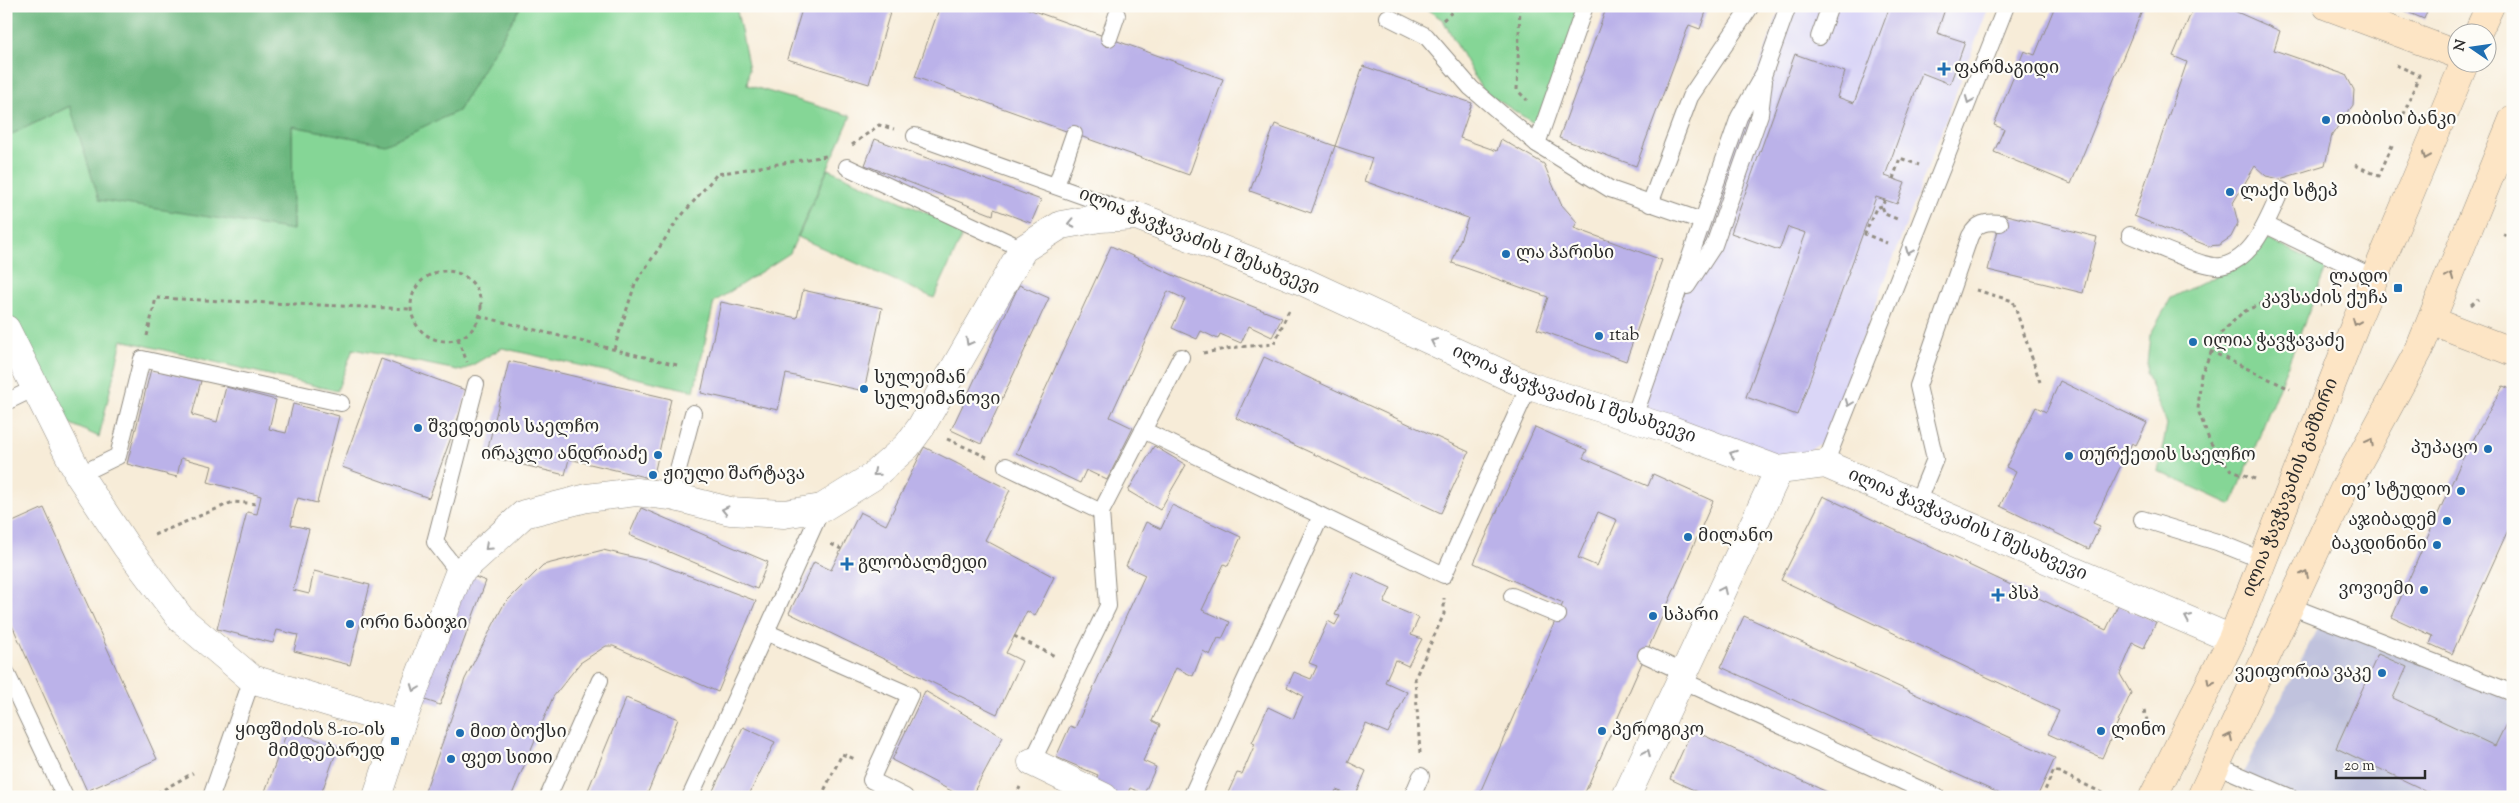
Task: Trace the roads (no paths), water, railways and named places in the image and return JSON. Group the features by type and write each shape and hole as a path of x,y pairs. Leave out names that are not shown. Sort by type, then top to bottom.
{"main road":[{"path":"2327,6 2446,50"},
{"path":"2483,22 2490,6"},
{"name":"ილია ჭავჭავაძის გამზირი","path":"2153,797 2232,639 2375,278 2461,72"},
{"path":"2201,797 2346,485 2419,350 2439,323 2513,119"},
{"path":"2439,323 2513,352"}],"street":[{"path":"377,797 401,724 459,573 524,514 586,498 636,492 671,496 730,512 784,514 822,508 872,477 907,446 921,427 1023,249 1061,225 1100,218 1137,216"},
{"name":"ილია ჭავჭავაძის I შესახვევი","path":"1137,216 1302,281 1529,386 1634,417 1779,470 1827,458 1917,503 2232,639"},
{"path":"6,329 79,475 126,546 181,619 252,679 401,724"},
{"path":"1628,796 1779,470"},
{"path":"1032,762 1104,797"}],"lane":[{"path":"1537,144 1585,6"},
{"path":"1650,204 1690,97 1750,6"},
{"path":"1634,417 1739,117 1764,73 1788,6"},
{"path":"1819,37 1830,6"},
{"path":"1827,458 2006,6"},
{"path":"1108,38 1117,15"},
{"path":"1388,17 1426,36 1471,88 1537,144 1610,189 1702,221"},
{"path":"1674,306 1714,245 1760,114 1764,73"},
{"path":"1056,186 1074,134"},
{"name":"ილია ჭავჭავაძის I შესახვევი","path":"915,136 1137,216"},
{"path":"847,167 1023,249"},
{"path":"2130,235 2188,259 2220,266 2242,256 2266,226 2281,190"},
{"path":"1917,503 1935,459 1918,386 1974,228 1982,223 2000,223"},
{"path":"2266,226 2304,242 2375,278"},
{"path":"1032,762 1108,606 1101,512 1181,357"},
{"path":"79,475 118,456 142,359 341,402"},
{"path":"459,573 435,542 476,384"},
{"path":"1143,430 1444,575 1529,386"},
{"path":"6,402 35,388"},
{"path":"671,496 692,413"},
{"path":"1006,466 1101,512"},
{"path":"690,797 822,508"},
{"path":"1191,797 1321,516"},
{"path":"2142,519 2217,542 2264,561"},
{"path":"1512,596 1558,616"},
{"path":"2290,606 2513,693"},
{"path":"766,632 910,695 871,780 905,797"},
{"path":"1646,655 1683,677 1937,797"},
{"path":"6,672 65,797"},
{"path":"211,797 252,679"},
{"path":"548,797 600,680"},
{"path":"2216,765 2290,797"},
{"path":"1412,797 1422,776"}],"place":[{"name":"ფარმაგიდი","path":"1944,69"},
{"name":"თიბისი ბანკი","path":"2326,120"},
{"name":"ლაქი სტეპ","path":"2230,192"},
{"name":"ლა პარისი","path":"1506,254"},
{"name":"ლადო კავსაძის ქუჩა","path":"2398,288"},
{"name":"1tab","path":"1599,336"},
{"name":"ილია ჭავჭავაძე","path":"2193,342"},
{"name":"სულეიმან სულეიმანოვი","path":"864,389"},
{"name":"შვედეთის საელჩო","path":"418,428"},
{"name":"პუპაცო","path":"2488,449"},
{"name":"ირაკლი ანდრიაძე","path":"658,455"},
{"name":"თურქეთის საელჩო","path":"2069,456"},
{"name":"ჟიული შარტავა","path":"653,475"},
{"name":"თე' სტუდიო","path":"2461,491"},
{"name":"აჯიბადემ","path":"2447,521"},
{"name":"მილანო","path":"1688,537"},
{"name":"ბაკდინინი","path":"2437,545"},
{"name":"გლობალმედი","path":"847,564"},
{"name":"ვოვიემი","path":"2424,590"},
{"name":"პსპ","path":"1998,595"},
{"name":"სპარი","path":"1653,616"},
{"name":"ორი ნაბიჯი","path":"350,624"},
{"name":"ვეიფორია ვაკე","path":"2382,673"},
{"name":"პეროგიკო","path":"1602,731"},
{"name":"ლინო","path":"2101,731"},
{"name":"მით ბოქსი","path":"460,733"},
{"name":"ყიფშიძის 8-10-ის მიმდებარედ","path":"395,741"},
{"name":"ფეთ სითი","path":"451,759"}]}
